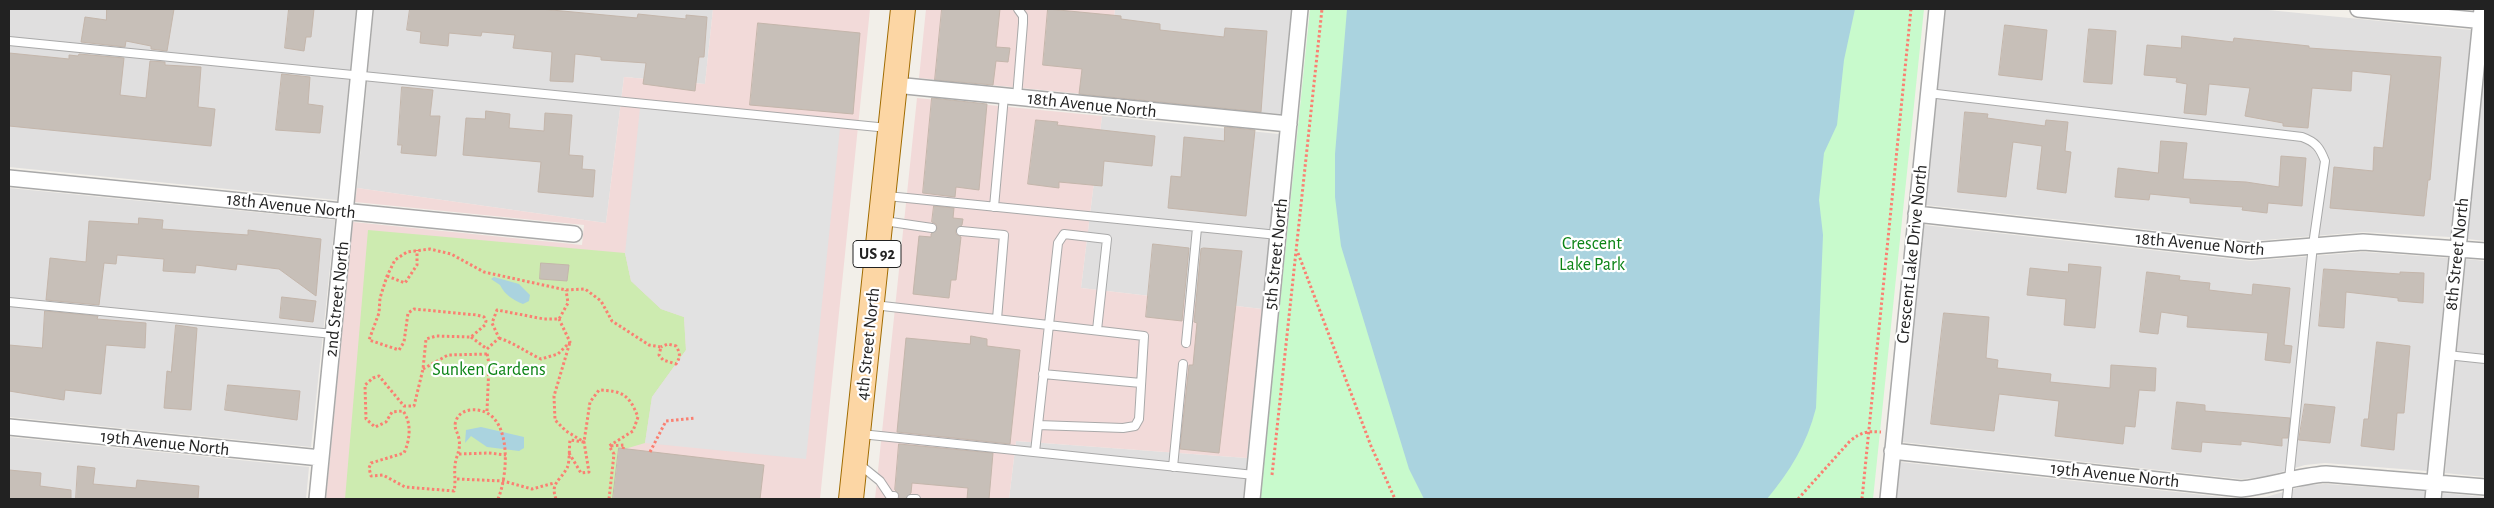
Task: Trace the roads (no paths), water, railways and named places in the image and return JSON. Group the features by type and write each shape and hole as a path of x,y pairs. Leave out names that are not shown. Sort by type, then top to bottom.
{"main road":[{"name":"4th Street North","path":"851,499 903,9"}],"street":[{"name":"2nd Street North","path":"317,499 366,9"},
{"name":"5th Street North","path":"1252,499 1300,9"},
{"name":"Crescent Lake Drive North","path":"1888,499 1937,9"},
{"path":"2365,9 2483,16"},
{"name":"8th Street North","path":"2433,499 2483,16"},
{"name":"18th Avenue North","path":"894,85 1289,124"},
{"name":"18th Avenue North","path":"9,178 574,234"},
{"name":"18th Avenue North","path":"1916,214 2251,251 2363,242 2485,251"},
{"name":"19th Avenue North","path":"9,427 321,458"},
{"name":"19th Avenue North","path":"1892,451 2241,489 2265,487 2305,475 2326,474 2485,487"}],"lane":[{"path":"994,207 1023,23 1023,16 1018,9"},
{"path":"9,40 890,128"},
{"path":"1928,93 2302,137 2314,141 2321,150 2325,161 2313,245 2287,499"},
{"path":"883,195 1278,235"},
{"path":"880,221 932,228"},
{"path":"1186,343 1197,228"},
{"path":"961,231 1004,235 997,319"},
{"path":"1035,452 1058,243 1064,234 1106,239 1097,330"},
{"path":"9,302 333,334"},
{"path":"872,305 1144,336 1139,419 1135,426 1122,428 1038,425"},
{"path":"2447,355 2485,359"},
{"path":"1173,467 1182,364"},
{"path":"1043,374 1141,383"},
{"path":"858,434 1254,476"},
{"path":"855,461 880,481 890,497"},
{"path":"911,499 916,499"}],"water":[{"name":"Crescent Lake Park","path":"1347,9 1855,9 1844,60 1837,125 1824,153 1819,200 1823,235 1816,408 1803,445 1783,478 1767,499 1424,499 1409,469 1341,246 1335,197 1335,154"},
{"path":"494,277 519,284 530,295 529,301 523,304 513,299 504,292 500,285 491,279"},
{"path":"481,427 524,437 524,448 519,451 487,447 471,436 465,443 466,430"}],"park label":[{"name":"Sunken Gardens","path":"489,370"}]}
